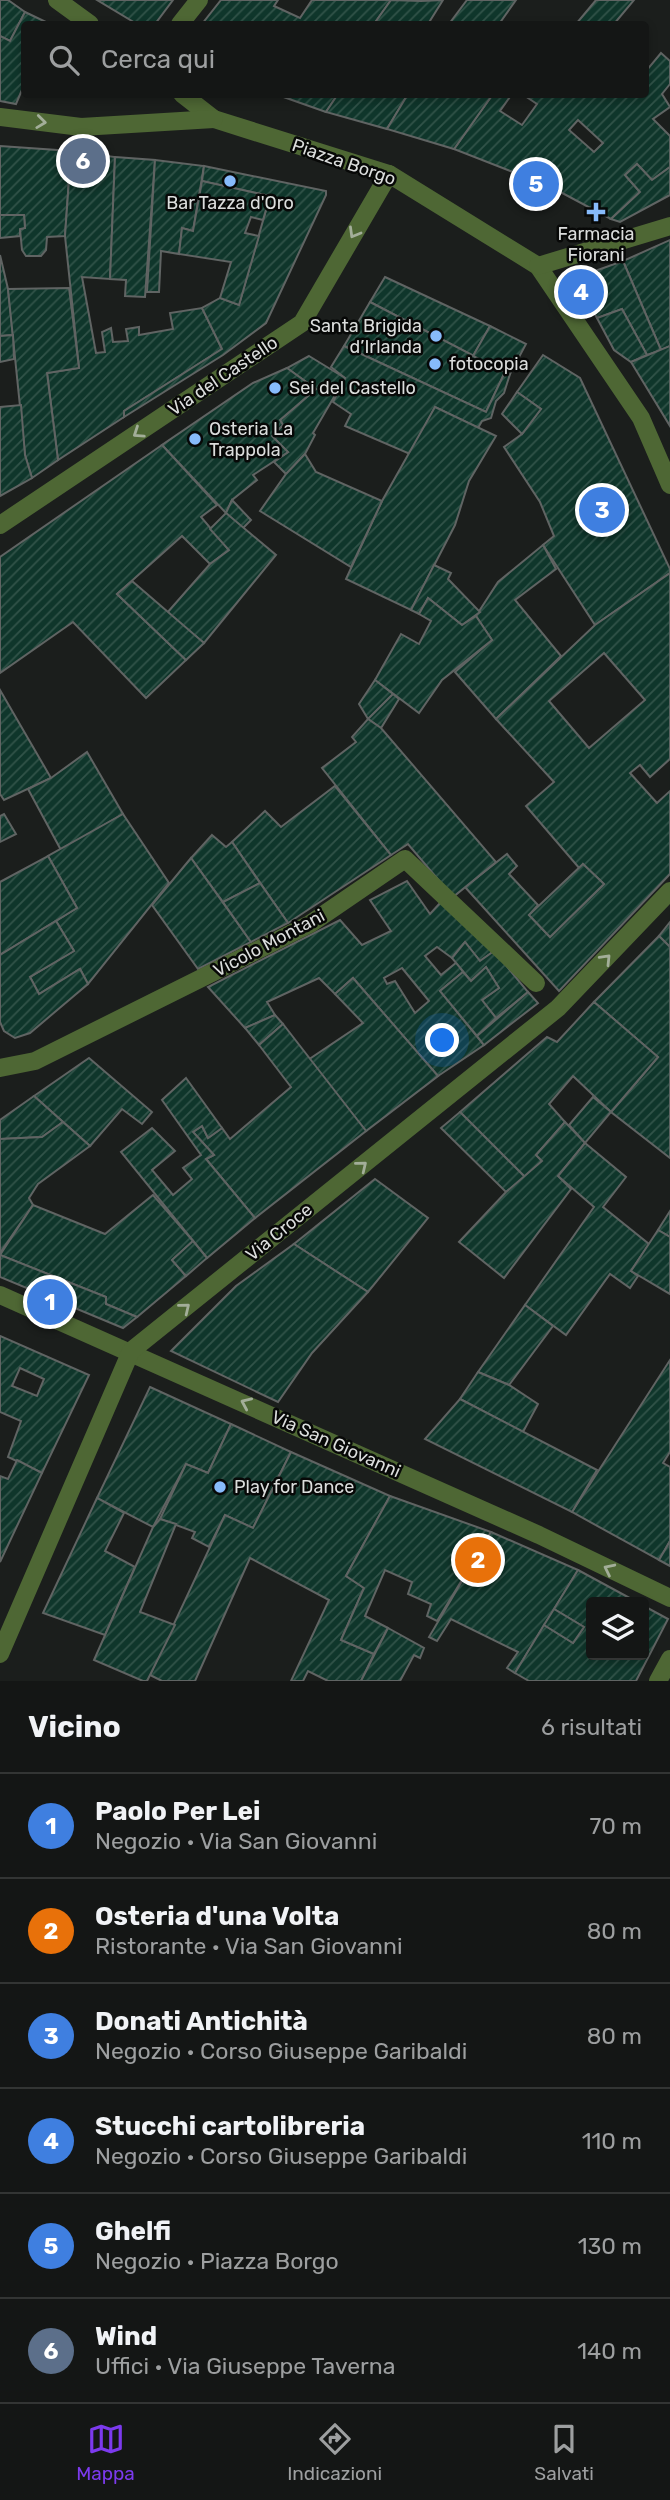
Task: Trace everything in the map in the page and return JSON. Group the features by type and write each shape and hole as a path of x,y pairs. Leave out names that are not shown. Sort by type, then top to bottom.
{"street":[{"path":"57,0 86,21"},
{"path":"182,21 199,0"},
{"name":"Piazza Borgo","path":"187,98 214,118 389,174 538,266"},
{"name":"Piazza Borgo","path":"0,117 81,127 214,118"},
{"name":"Via del Castello","path":"0,525 302,323 389,174"},
{"path":"670,226 538,266 640,418 670,485"},
{"name":"Vicolo Montani","path":"0,1068 35,1060 310,924 405,859 536,983"},
{"name":"Via Croce","path":"0,1654 131,1351 558,1008 670,891"},
{"name":"Via San Giovanni","path":"0,1295 131,1351 539,1535 670,1598"},
{"path":"658,1681 670,1659"}],"building":[{"path":"0,0 8,0 25,12 10,41 0,36"},
{"path":"97,0 173,0 157,21 132,21"},
{"path":"221,0 278,0 274,6 300,18 312,0 391,0 376,21 204,21"},
{"path":"391,0 443,0 430,21 376,21"},
{"path":"467,0 516,0 501,21 451,21"},
{"path":"596,0 634,0 616,21 578,21"},
{"path":"25,12 44,21 21,21 21,92 16,104 0,101 0,36 10,41"},
{"path":"661,53 670,61 670,84 662,94 670,107 653,119 670,136 670,167 652,180 637,164 625,175 640,192 611,219 551,187 454,149 490,98 509,98 500,111 522,125 537,104 528,98 649,98 649,67","holes":["578,120 603,143 594,152 569,130"]},
{"path":"286,98 335,98 326,112"},
{"path":"335,98 406,98 387,129 326,112"},
{"path":"406,98 490,98 454,149 387,129"},
{"path":"0,146 71,151 65,236 47,237 46,250 41,256 26,256 22,250 20,229 25,228 24,215 0,215"},
{"path":"71,151 115,157 110,279 82,277 96,353 105,352 102,332 111,328 113,342 128,341 126,329 139,327 139,335 173,329 170,313 202,308 222,349 124,411 124,417 58,460 47,373 79,368 65,236"},
{"path":"115,157 155,160 145,297 125,296 126,280 110,279"},
{"path":"155,160 204,166 193,231 182,228 179,254 161,251 159,292 147,292"},
{"path":"637,164 652,180 670,167 670,195 620,222 611,219 640,192 625,175"},
{"path":"204,166 326,191 326,195 266,323 223,355 124,417 124,411 222,349 202,308 220,298 239,305 270,196 202,181"},
{"path":"202,181 270,196 263,220 251,217 245,233 259,236 239,305 220,298 231,262 179,254 182,228 193,231"},
{"path":"0,215 24,215 25,228 20,229 20,236 0,238"},
{"path":"670,240 670,346 661,350 623,261"},
{"path":"0,255 8,289 13,335 0,336"},
{"path":"623,261 661,350 647,355 622,309 597,318 575,278"},
{"path":"385,277 490,326 473,356 370,302"},
{"path":"69,288 79,368 47,373 58,460 32,478 25,455 8,289"},
{"name":"fotocopia","path":"370,302 505,372 486,412 344,346"},
{"path":"622,309 647,355 631,362 614,350 597,318"},
{"path":"490,326 526,344 510,374 473,356"},
{"path":"13,335 14,359 0,362 0,336"},
{"path":"344,346 486,412 505,372 510,374 504,393 496,401 491,418 482,421 478,428 435,407 410,454 345,426 351,414 333,402 345,378 331,367"},
{"path":"670,346 670,426 631,362"},
{"path":"543,355 580,378 670,569 670,573 595,625 543,545 554,536 540,502 504,447 522,434 541,409 517,392"},
{"path":"309,356 345,378 313,433 315,435 305,454 286,474 274,462 288,452 272,436 283,425 280,420 316,389 287,368"},
{"path":"287,368 316,389 280,420 283,425 272,436 288,452 253,475 257,480 232,500 226,513 162,445 253,383"},
{"path":"517,392 541,409 522,434 502,414"},
{"path":"21,405 25,455 32,478 0,496 0,407"},
{"path":"435,407 496,436 469,481 455,525 411,610 346,579 382,501"},
{"path":"162,445 217,505 201,517 229,550 210,564 182,536 117,594 186,660 146,698 73,622 0,673 0,557"},
{"path":"305,454 316,472 382,501 351,567 260,511 286,474"},
{"path":"232,500 251,520 242,529 226,513"},
{"path":"226,513 276,555 204,643 167,613 210,564 229,550 210,529"},
{"path":"543,545 556,569 515,600 561,656 496,719 455,672 492,640 476,616 498,582"},
{"path":"434,565 451,573 448,579 480,612 462,625 428,598 419,614 411,610"},
{"path":"670,573 670,759 650,777 640,765 630,773 657,803 670,791 670,874 559,991 465,887 507,854 517,866 509,874 538,905 529,915 550,937 604,884 583,864 580,869 526,806 554,782 496,719 595,625","holes":["604,653 645,700 589,748 549,701"]},
{"path":"132,581 204,643 186,660 117,594"},
{"path":"428,598 462,625 476,616 492,640 442,680 419,713 375,680 401,634 419,644 431,621 419,614"},
{"path":"375,680 393,694 368,719 359,704"},
{"path":"0,690 51,778 4,800 0,794"},
{"path":"393,694 399,699 381,728 368,719"},
{"path":"368,719 381,728 496,862 453,897 408,844 391,855 322,768 356,742 352,737"},
{"path":"87,752 123,814 61,850 28,789 51,778"},
{"path":"335,786 391,855 288,923 232,842 265,811 281,827"},
{"path":"4,814 16,834 0,842 0,816"},
{"path":"123,814 169,883 88,984 80,969 39,994 30,977 74,951 56,921 77,908 48,856"},
{"path":"212,835 226,847 232,842 260,883 223,902 191,858"},
{"path":"48,856 77,908 0,955 0,882"},
{"path":"191,858 251,942 198,969 152,905"},
{"path":"583,864 604,884 550,937 529,915"},
{"path":"407,881 430,914 441,902 494,951 480,961 465,942 452,958 437,947 425,956 441,975 457,962 463,972 440,991 484,1045 438,1076 353,978 335,994 319,978 267,1002 275,1015 245,1028 208,987 340,920 362,945 391,931 370,900","holes":["402,968 429,1001 415,1013 395,981 387,984 384,978"]},
{"path":"260,883 288,923 251,942 223,902"},
{"path":"56,921 74,951 30,977 39,994 80,969 88,984 30,1033 15,1038 4,1031 0,1022 0,955"},
{"path":"670,922 670,947 659,936"},
{"path":"659,936 670,947 670,1158 611,1112 658,1057 594,1002"},
{"path":"465,942 480,961 494,951 528,992 496,1018 482,1000 499,988 486,967 471,981 452,958"},
{"path":"486,967 499,988 482,1000 496,1018 477,1036 440,991 463,972 471,981"},
{"path":"353,978 438,1076 366,1131 308,1060 363,1023 335,994"},
{"path":"528,992 538,1003 484,1045 477,1036"},
{"path":"594,1002 658,1057 611,1112 573,1076 549,1104 565,1122 536,1155 542,1161 525,1177 460,1112 547,1037 557,1042"},
{"path":"275,1015 283,1024 259,1045 245,1028"},
{"path":"283,1024 366,1131 255,1218 206,1159 214,1155 193,1132 202,1126 208,1138 222,1128 230,1139 291,1087 259,1045"},
{"path":"89,1058 152,1112 142,1124 122,1109 90,1146 34,1096"},
{"path":"186,1078 222,1128 208,1138 202,1126 193,1132 214,1155 206,1159 255,1218 207,1258 121,1152 152,1128 175,1151 152,1170 173,1195 192,1179 183,1168 201,1155 162,1100"},
{"path":"34,1096 63,1122 42,1137 0,1139 0,1120"},
{"path":"593,1097 611,1112 585,1143 569,1125"},
{"path":"460,1112 525,1177 506,1192 441,1128"},
{"path":"63,1122 90,1146 38,1184 29,1198 33,1205 0,1253 0,1139 42,1137"},
{"path":"565,1122 585,1143 558,1176 571,1189 504,1278 459,1242 506,1192 542,1161 536,1155"},
{"path":"585,1143 626,1177 603,1207 649,1244 631,1271 638,1276 630,1288 610,1274 566,1335 525,1305 594,1207 558,1176"},
{"path":"375,1179 428,1218 368,1292 294,1244"},
{"path":"153,1195 193,1241 172,1260 186,1276 137,1317 106,1304 106,1297 0,1255 33,1205 105,1234"},
{"path":"670,1211 670,1237 658,1230"},
{"path":"658,1230 670,1237 670,1294 631,1271"},
{"path":"193,1241 207,1258 186,1276 172,1260"},
{"path":"294,1244 368,1292 312,1353 278,1402 171,1351 236,1286"},
{"path":"0,1255 106,1297 106,1304 137,1317 123,1328 0,1277"},
{"path":"525,1305 553,1326 509,1385 478,1372"},
{"path":"0,1336 89,1375 42,1473 8,1457 21,1421 0,1412","holes":["20,1368 44,1379 37,1396 12,1386"]},
{"path":"670,1360 670,1452 663,1463 670,1467 670,1541 659,1560 572,1512"},
{"path":"478,1372 509,1385 538,1404 523,1432 460,1399"},
{"path":"150,1387 231,1424 208,1473 186,1464 153,1527 97,1498"},
{"path":"460,1399 597,1470 572,1512 425,1439"},
{"path":"231,1424 291,1452 253,1528 225,1515 209,1547 192,1538 195,1532 160,1519 186,1464 208,1473"},
{"path":"291,1452 390,1496 346,1576 364,1588 341,1640 374,1654 361,1681 328,1681 308,1671 303,1681 291,1681 329,1600 250,1558 195,1681 162,1681 150,1675 225,1515 253,1528"},
{"path":"17,1460 42,1473 0,1562 0,1476 8,1479"},
{"path":"390,1496 491,1532 437,1621 427,1616 431,1604 408,1594 412,1582 385,1570 365,1616 388,1628 374,1654 341,1640 364,1588 346,1576"},
{"path":"97,1498 124,1513 105,1551 135,1567 105,1635 43,1613"},
{"path":"160,1519 176,1524 140,1612 175,1625 147,1681 143,1681 94,1660 153,1527"},
{"path":"491,1532 578,1570 515,1673 507,1668 518,1652 451,1619 437,1641 429,1637"},
{"path":"670,1541 670,1566 659,1560"},
{"path":"578,1570 628,1597 586,1597 586,1660 647,1660 636,1681 529,1681 515,1673 544,1625 573,1643 584,1627 554,1609"},
{"path":"554,1609 584,1627 573,1643 544,1625"},
{"path":"649,1609 668,1619 649,1656"},
{"path":"388,1628 424,1648 420,1658 414,1655 400,1681 361,1681"}],"place":[{"name":"Wind","path":"83,161"},
{"name":"Bar Tazza d'Oro","path":"230,181"},
{"name":"Ghelfi","path":"536,184"},
{"name":"Farmacia Fiorani","path":"596,212"},
{"name":"Stucchi cartolibreria","path":"581,292"},
{"name":"Santa Brigida d’Irlanda","path":"436,336"},
{"name":"fotocopia","path":"435,364"},
{"name":"Sei del Castello","path":"275,388"},
{"name":"Osteria La Trappola","path":"195,439"},
{"name":"Donati Antichità","path":"602,510"},
{"name":"Paolo Per Lei","path":"50,1302"},
{"name":"Play for Dance","path":"220,1487"},
{"name":"Osteria d'una Volta","path":"478,1560"}]}
